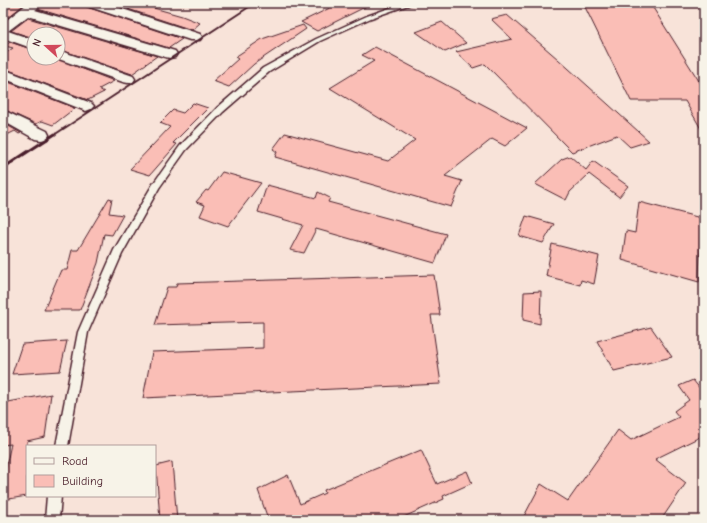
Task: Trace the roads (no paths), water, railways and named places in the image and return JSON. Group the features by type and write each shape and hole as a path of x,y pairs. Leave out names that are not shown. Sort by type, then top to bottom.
{"street":[{"path":"3,29 37,3"},
{"path":"91,3 195,37"},
{"path":"26,11 170,54"},
{"path":"3,34 26,42"},
{"path":"66,57 128,79"},
{"path":"3,73 86,106"},
{"path":"3,115 41,136"}],"lane":[{"path":"62,445 83,332 117,253 156,186 183,148 220,110 266,70 318,40 369,17 411,3"},
{"path":"52,520 54,497"}],"railway":[{"path":"54,135 255,3"},
{"path":"3,168 55,134"}]}
